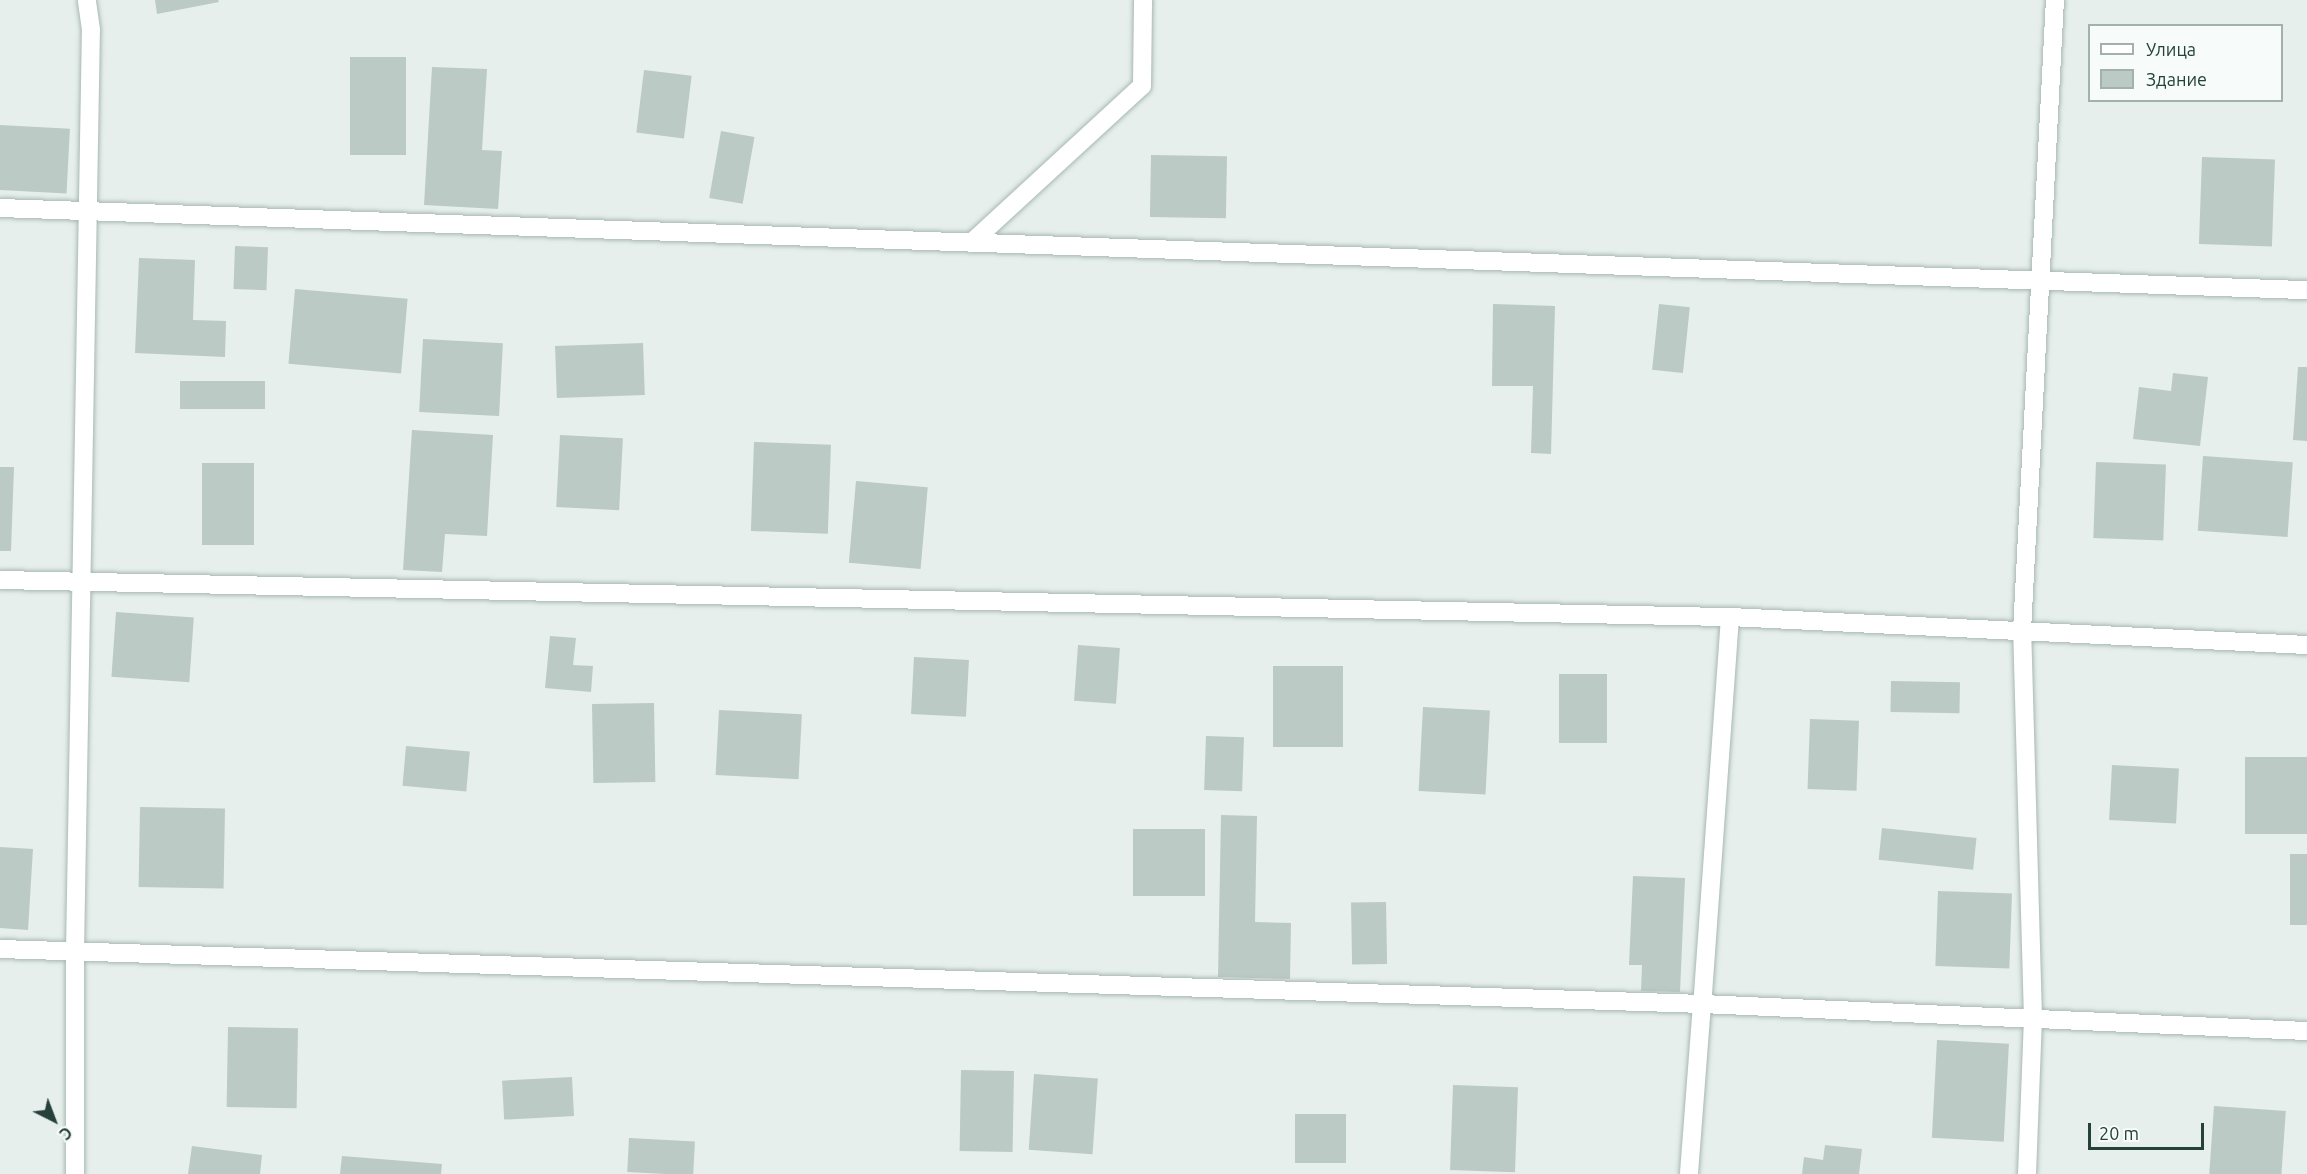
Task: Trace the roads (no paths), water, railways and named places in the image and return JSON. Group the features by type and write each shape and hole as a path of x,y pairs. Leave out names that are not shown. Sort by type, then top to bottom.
{"street":[{"path":"75,1174 75,952 92,30 87,0"},
{"path":"971,243 1142,86 1143,0"},
{"path":"2027,1174 2033,1019 2022,631 2055,0"},
{"path":"0,208 2307,290"},
{"path":"0,580 1730,617 2307,645"},
{"path":"1689,1174 1730,617"},
{"path":"0,949 1702,1004 2307,1031"}]}
